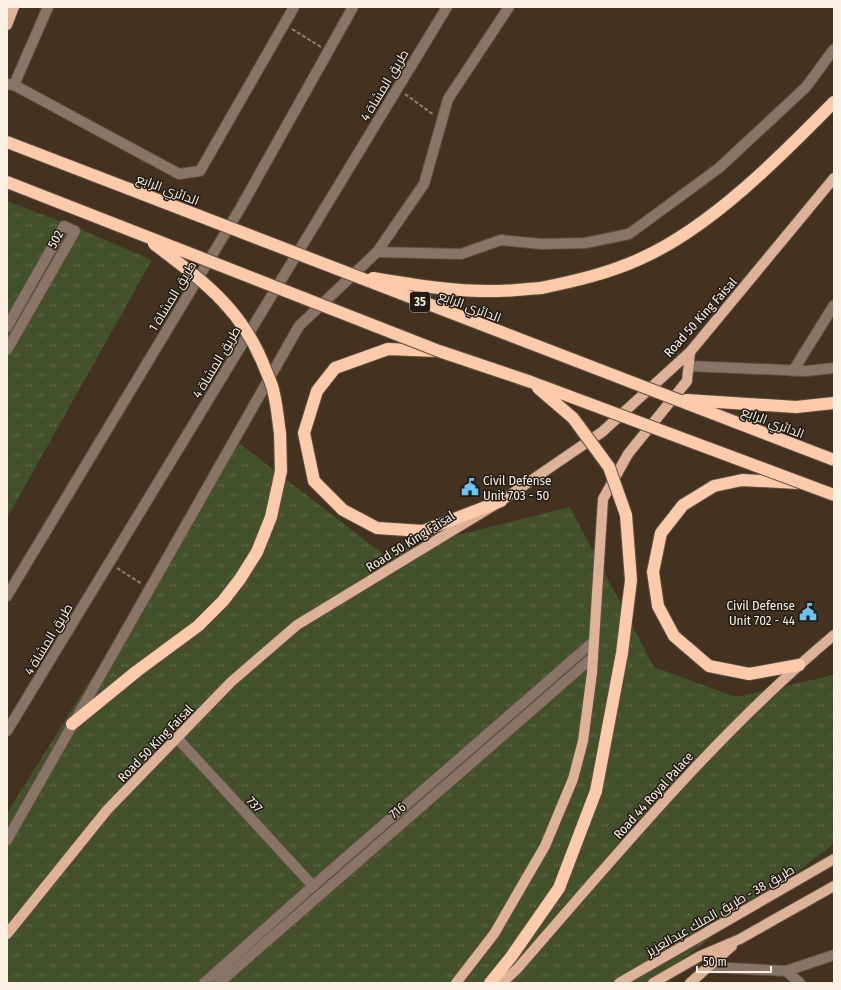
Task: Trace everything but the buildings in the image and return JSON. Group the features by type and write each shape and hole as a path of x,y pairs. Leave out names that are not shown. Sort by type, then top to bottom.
{"highway":[{"path":"348,274 441,288 498,291 541,288 604,273 642,258 680,238 723,206 834,102"},
{"name":"الدائري الرابع","path":"7,142 672,399 834,460"},
{"path":"7,182 439,351 531,382 834,495"},
{"path":"72,724 137,671 198,626 223,601 240,579 257,552 270,517 281,471 280,433 274,393 260,356 244,326 224,302 206,284 144,236"},
{"path":"439,351 388,349 335,368 317,391 304,433 314,480 343,510 377,528 423,531 501,501"},
{"path":"490,983 558,888 596,791 622,653 631,580 626,515 609,468 573,418 531,382"},
{"path":"672,399 796,407 834,403"},
{"path":"799,665 749,674 709,666 674,636 658,606 653,572 661,533 683,505 714,486 742,480 804,483"}],"main road":[{"path":"7,25 14,7"},
{"name":"Road 50 King Faisal","path":"7,934 107,810 178,739 231,682 297,625 501,501 602,432 690,352 834,178"},
{"path":"456,983 494,934 545,846 574,779 583,741 592,657 603,499 628,454 687,381 690,352"},
{"name":"Road 44 Royal Palace","path":"502,983 517,969 630,840 727,733 799,665 834,635"},
{"name":"طريق 38 - طريق الملك عبدالعزيز","path":"619,983 834,859"},
{"path":"653,983 700,956 740,939 834,886"},
{"path":"690,983 740,939"}],"street":[{"path":"48,7 11,85 179,174 200,171 294,7"},
{"name":"طريق المشاة 1","path":"7,596 241,207 353,7"},
{"name":"طريق المشاة 4","path":"7,731 447,7"},
{"path":"7,840 299,326 377,252 424,184 448,99 509,7"},
{"path":"377,252 461,254 501,240 541,244 585,244 629,234 720,168 806,87 834,49"},
{"name":"502","path":"7,327 64,226 75,231 7,350"},
{"path":"793,370 834,305"},
{"path":"689,366 807,371 834,368"},
{"path":"204,983 593,642"},
{"name":"716","path":"219,983 592,657"},
{"name":"737","path":"178,739 313,886"},
{"path":"708,967 786,971 834,955"},
{"path":"786,971 800,983"}],"path":[{"path":"284,25 328,51"},
{"path":"397,89 442,121"},
{"path":"109,563 149,588"}],"green space":[{"path":"7,201 80,229 152,260 7,518"},
{"path":"239,443 383,554 570,507 654,667 736,697 834,675 834,844 651,983 7,983 7,813"}],"place":[{"name":"Civil Defense Unit 703 - 50","path":"470,487"},
{"name":"Civil Defense Unit 702 - 44","path":"808,612"}]}
